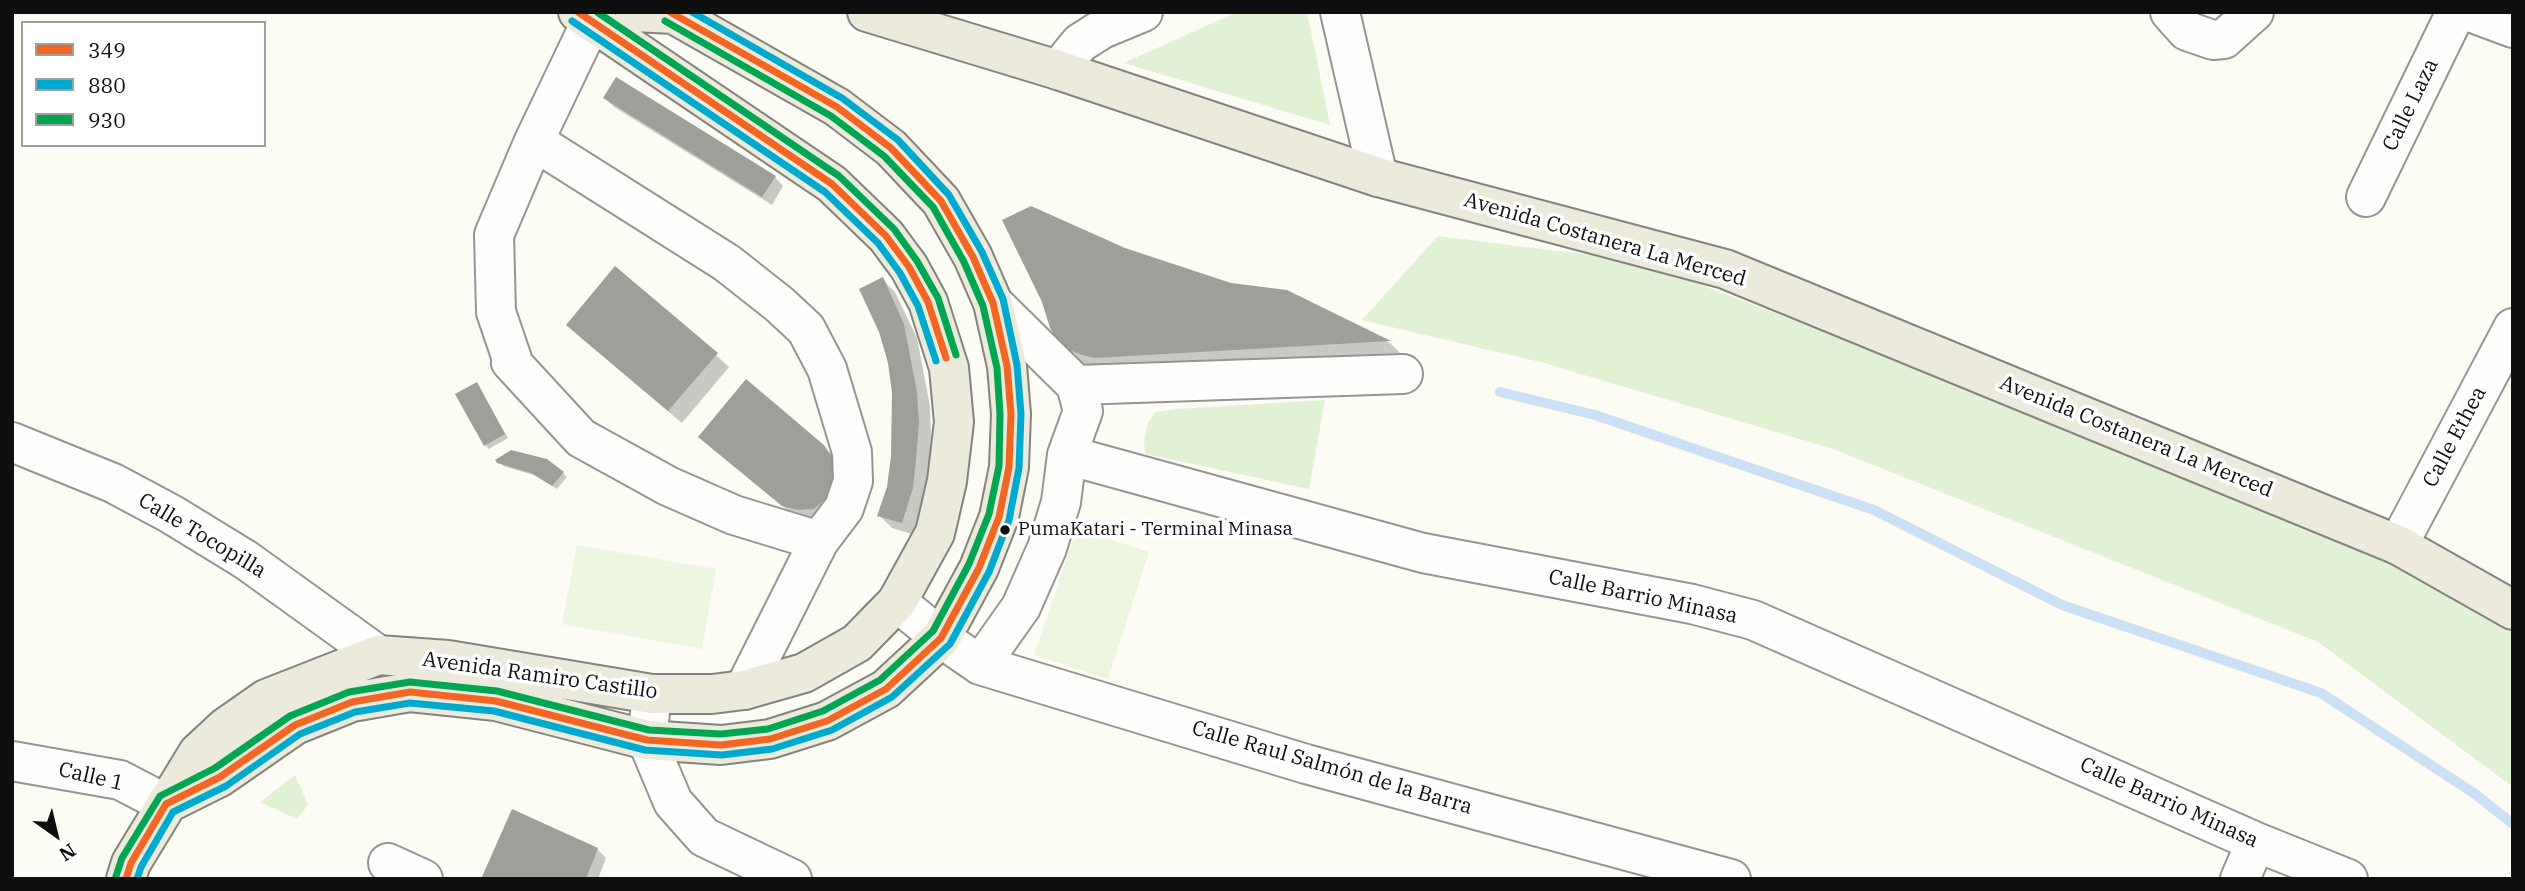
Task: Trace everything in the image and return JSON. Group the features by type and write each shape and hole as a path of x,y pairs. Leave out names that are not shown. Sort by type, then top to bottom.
{"main road":[{"path":"635,12 671,13"},
{"name":"Avenida Costanera La Merced","path":"867,12 1058,70 1378,177 1725,269 2398,545 2513,610"},
{"name":"Avenida Ramiro Castillo","path":"166,804 220,777 295,725 352,702 410,692 496,701 647,740 721,745 770,739 827,721 886,690 941,638 979,568 999,517 1009,467 1011,414 1007,366 993,303 973,257 941,201 891,148 837,107 671,13"},
{"name":"Avenida Ramiro Castillo","path":"126,879 131,863 198,753 226,727 266,699 378,655 448,660 652,694 712,694 744,690 804,673 857,643 897,602 935,533 947,481 954,422 949,368 928,302 915,279 886,236 832,184 597,15"},
{"path":"744,690 752,741"}],"street":[{"path":"1058,70 1080,43 1102,29 1143,12"},
{"path":"1340,12 1378,177"},
{"path":"2170,12 2187,31 2213,40 2224,38 2254,12"},
{"name":"Calle Laza","path":"2366,197 2456,12"},
{"path":"2470,12 2513,28"},
{"path":"597,15 534,141 494,235 496,312 512,359 510,362 582,438 668,486 734,515 819,541"},
{"path":"534,141 727,263 806,329 827,369 852,452 853,481 844,508 819,541 744,690"},
{"path":"980,665 1021,607 1047,548 1061,502 1067,455 1083,411 1076,386 993,303"},
{"name":"Calle Ethea","path":"2398,545 2513,328"},
{"path":"1076,386 1403,374"},
{"name":"Calle Tocopilla","path":"12,442 113,484 171,514 246,560 378,655"},
{"name":"Calle Barrio Minasa","path":"1067,455 1423,553 1692,604 1753,620 2256,842 2348,879"},
{"name":"Calle Raul Salmón de la Barra","path":"897,602 980,665 1306,764 1726,878"},
{"path":"652,694 647,740 673,803 704,838 792,879"},
{"name":"Calle 1","path":"12,761 120,780 166,804"},
{"path":"2240,879 2256,842"},
{"path":"388,863 423,879"}],"green space":[{"path":"1237,12 1307,12 1330,125 1124,63"},
{"path":"1438,236 1638,261 2200,479 2371,551 2513,628 2513,787 2318,642 1833,449 1544,363 1362,320"},
{"path":"1325,400 1309,489 1146,454 1144,444 1147,425 1155,412"},
{"path":"1077,529 1149,552 1108,679 1034,655"},
{"path":"577,545 716,569 702,649 562,624"},
{"path":"295,775 308,805 297,819 260,802"}],"building":[{"path":"616,77 776,176 762,197 603,98"},
{"path":"1031,206 1125,248 1231,283 1287,290 1391,341 1095,358 1082,355 1062,347 1050,328 1042,302 1002,220"},
{"path":"615,266 718,353 668,411 566,325"},
{"path":"883,277 904,324 917,392 919,423 913,488 902,523 877,516 887,487 891,456 892,393 888,363 879,332 859,289"},
{"path":"746,379 824,445 837,464 837,481 827,497 814,509 798,510 782,506 698,437"},
{"path":"477,382 505,434 484,446 455,394"},
{"path":"511,450 547,459 564,472 552,486 531,473 497,463 495,460"},
{"path":"512,809 598,848 586,879 481,879"}],"waterway":[{"path":"1500,392 1595,415 1874,510 2062,605 2321,693 2475,794 2513,824"}],"transit line":[{"name":"349","path":"578,12 832,184 886,236 909,267 928,302 946,358"},
{"name":"930","path":"597,12 839,176 894,229 917,261 938,298 956,355"},
{"name":"349","path":"126,879 131,863 166,804 220,777 295,725 352,702 410,692 496,701 647,740 721,745 770,739 827,721 886,689 941,638 979,568 999,517 1009,467 1011,414 1007,366 993,303 973,257 941,201 891,148 837,107 670,12"},
{"name":"880","path":"137,879 141,867 173,812 226,786 300,734 355,712 410,703 494,711 645,750 722,755 772,749 832,730 892,697 950,644 989,572 1009,520 1019,468 1021,414 1017,365 1003,299 982,252 949,195 898,140 842,98 692,12"},
{"name":"880","path":"572,21 825,192 878,243 900,273 918,306 936,361"},
{"name":"930","path":"116,876 122,858 160,796 215,768 290,716 349,692 410,682 497,691 649,730 721,734 768,729 823,711 880,680 933,631 969,564 989,514 999,466 997,368 983,306 964,262 933,207 884,156 831,116 665,21"}],"place":[{"name":"PumaKatari - Terminal Minasa","path":"1005,530"}]}
